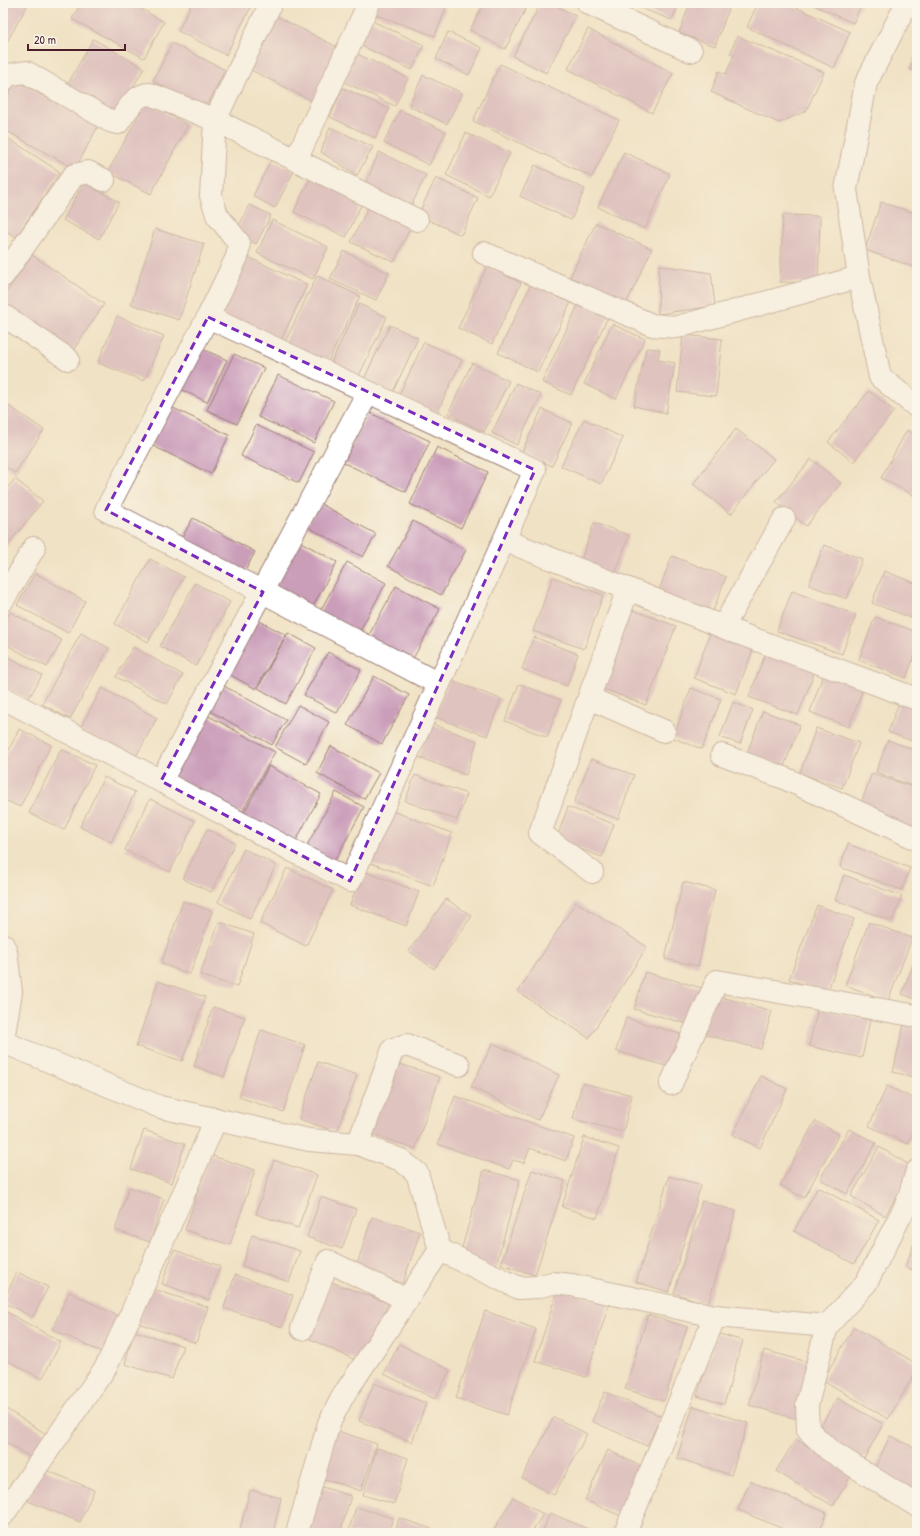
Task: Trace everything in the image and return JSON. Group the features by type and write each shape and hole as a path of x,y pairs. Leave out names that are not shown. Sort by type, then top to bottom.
{"street":[{"path":"271,3 215,120 211,196 217,215 239,243 237,258 208,317 106,510 439,684"},
{"path":"296,160 369,3"},
{"path":"588,3 691,51"},
{"path":"909,8 866,83 846,189 859,277 880,378 917,406"},
{"path":"3,81 7,75 26,72 110,121 118,123 135,99 142,94 150,94 215,120 417,220"},
{"path":"3,276 74,175 88,172 104,180"},
{"path":"484,253 652,325 677,327 859,277"},
{"path":"3,316 68,359"},
{"path":"3,698 350,881 535,470 208,317"},
{"path":"161,781 263,592 368,392"},
{"path":"723,627 784,519"},
{"path":"504,540 723,627 917,699"},
{"path":"3,600 34,548"},
{"path":"592,872 540,833 628,589"},
{"path":"589,698 664,731"},
{"path":"722,756 784,778 917,839"},
{"path":"3,945 6,951 11,992 3,1041 160,1107 309,1140 358,1144 401,1160 417,1173 440,1250 519,1288 537,1288 552,1284 572,1285 715,1316 827,1326"},
{"path":"671,1084 717,981 917,1016"},
{"path":"358,1144 393,1049 406,1045 459,1064"},
{"path":"3,1515 106,1367 132,1312 216,1119"},
{"path":"917,1171 912,1205 866,1283 827,1326 806,1405 808,1430 829,1450 917,1506"},
{"path":"297,1533 329,1423 343,1396 440,1250"},
{"path":"302,1328 328,1261 407,1300"},
{"path":"625,1533 715,1316"}],"highlighted area":[{"path":"208,317 535,470 350,881 161,781 263,592 106,510"}],"building":[{"path":"3,3 28,4 3,49"},
{"path":"81,3 131,3 164,22 144,58 72,19"},
{"path":"192,3 253,3 226,55 178,31"},
{"path":"375,3 431,3 446,8 435,36 371,13"},
{"path":"484,3 529,3 505,49 470,30"},
{"path":"541,3 551,3 576,16 546,73 513,56"},
{"path":"640,3 679,3 672,20 638,7"},
{"path":"690,3 731,3 715,46 679,33"},
{"path":"758,3 787,3 850,32 834,68 747,27"},
{"path":"809,3 862,3 853,23"},
{"path":"274,15 341,49 314,102 247,68"},
{"path":"370,20 424,45 412,70 358,44"},
{"path":"588,29 673,73 652,113 568,69"},
{"path":"448,32 482,48 469,75 436,59"},
{"path":"737,36 824,72 806,111 779,123 711,92 719,71 726,74 734,55 730,54"},
{"path":"93,39 144,68 116,117 65,89"},
{"path":"172,43 225,70 206,108 153,81"},
{"path":"355,53 408,78 395,106 342,81"},
{"path":"917,53 917,73 909,69"},
{"path":"500,64 619,120 592,177 473,121"},
{"path":"423,75 462,93 447,124 409,106"},
{"path":"16,81 98,126 75,169 3,129 3,105"},
{"path":"343,88 389,109 375,138 330,117"},
{"path":"146,102 188,125 151,194 108,172"},
{"path":"400,110 446,132 429,165 384,143"},
{"path":"330,127 373,147 357,175 321,152"},
{"path":"466,133 510,153 489,196 446,175"},
{"path":"3,135 60,172 16,237 3,229"},
{"path":"379,152 426,175 410,208 365,185"},
{"path":"624,152 670,174 645,229 598,207"},
{"path":"271,160 294,171 275,208 253,196"},
{"path":"535,165 585,189 571,220 520,196"},
{"path":"312,174 364,199 346,237 294,212"},
{"path":"436,178 478,198 461,235 418,215"},
{"path":"84,183 119,202 99,239 63,220"},
{"path":"881,202 917,214 917,268 865,250"},
{"path":"370,204 411,226 394,262 351,242"},
{"path":"249,205 271,215 256,244 235,234"},
{"path":"783,215 820,216 818,283 780,282"},
{"path":"272,220 328,247 313,279 257,253"},
{"path":"596,223 652,249 626,304 570,277"},
{"path":"155,229 204,244 179,320 131,304"},
{"path":"344,251 389,273 376,300 330,279"},
{"path":"32,255 104,304 72,352 3,304 3,297"},
{"path":"246,256 307,285 280,342 219,313"},
{"path":"659,265 711,273 715,306 658,314"},
{"path":"487,266 521,283 492,344 458,328"},
{"path":"317,276 360,296 327,364 284,344"},
{"path":"531,284 571,302 538,372 498,353"},
{"path":"580,301 609,315 571,395 542,382"},
{"path":"359,304 387,317 356,382 328,369"},
{"path":"117,316 164,336 144,381 98,363"},
{"path":"612,324 645,339 616,399 584,384"},
{"path":"390,325 418,338 391,396 362,383"},
{"path":"683,335 722,339 716,396 677,392"},
{"path":"424,342 462,360 437,413 399,395"},
{"path":"198,347 227,360 207,402 178,388"},
{"path":"646,348 660,349 658,360 675,363 666,413 634,406"},
{"path":"234,354 264,368 237,424 207,410"},
{"path":"472,363 509,381 484,432 448,414"},
{"path":"278,375 334,401 314,443 258,417"},
{"path":"516,383 541,395 517,445 492,433"},
{"path":"869,391 894,411 853,462 828,442"},
{"path":"3,402 44,430 15,473 3,465"},
{"path":"167,405 229,435 211,474 147,443"},
{"path":"542,409 572,423 552,466 522,452"},
{"path":"368,412 430,441 406,492 344,463"},
{"path":"584,419 623,438 601,484 561,466"},
{"path":"256,425 314,452 299,483 241,456"},
{"path":"736,429 774,459 731,514 693,484"},
{"path":"907,430 917,435 917,497 881,478"},
{"path":"437,447 488,472 461,528 410,504"},
{"path":"811,459 841,483 806,526 776,502"},
{"path":"15,479 43,501 6,547 3,545 3,493"},
{"path":"319,503 376,534 363,557 306,526"},
{"path":"193,518 255,552 241,579 178,545"},
{"path":"413,521 466,550 441,595 388,566"},
{"path":"594,523 629,535 613,581 578,569"},
{"path":"297,540 337,562 312,608 273,586"},
{"path":"824,545 862,559 847,599 809,585"},
{"path":"672,556 726,577 711,616 657,595"},
{"path":"150,559 184,577 148,642 115,624"},
{"path":"347,562 386,583 358,634 319,613"},
{"path":"884,571 917,584 917,620 872,603"},
{"path":"35,573 85,601 68,633 17,605"},
{"path":"553,577 603,595 584,649 533,631"},
{"path":"195,583 230,602 196,666 160,646"},
{"path":"396,586 440,609 409,666 365,642"},
{"path":"792,591 856,615 842,654 777,631"},
{"path":"630,609 676,626 646,705 601,688"},
{"path":"10,612 62,640 47,667 3,643 3,625"},
{"path":"875,617 917,632 917,649 906,678 859,660"},
{"path":"254,618 286,635 256,689 225,672"},
{"path":"711,631 754,647 736,694 694,678"},
{"path":"81,633 109,648 70,719 42,704"},
{"path":"288,633 316,648 286,704 258,688"},
{"path":"534,637 578,654 567,686 522,669"},
{"path":"133,647 183,675 167,704 116,677"},
{"path":"328,652 361,670 337,713 304,695"},
{"path":"766,652 815,671 798,715 749,697"},
{"path":"3,654 42,675 28,700 3,686"},
{"path":"826,667 866,681 849,727 810,712"},
{"path":"374,676 409,695 382,744 347,725"},
{"path":"449,680 501,699 487,736 435,717"},
{"path":"519,684 561,700 547,737 505,721"},
{"path":"224,686 286,720 272,745 210,711"},
{"path":"102,688 157,718 134,760 79,730"},
{"path":"691,688 721,699 702,749 673,738"},
{"path":"900,700 917,706 917,743 888,732"},
{"path":"733,702 753,710 740,744 720,737"},
{"path":"298,705 329,722 306,764 275,747"},
{"path":"763,711 800,725 784,766 747,753"},
{"path":"205,714 275,752 241,814 172,776"},
{"path":"430,723 477,741 466,775 418,757"},
{"path":"816,728 859,743 842,788 800,773"},
{"path":"19,729 51,745 20,807 3,799 3,762"},
{"path":"888,740 917,751 917,788 876,772"},
{"path":"331,746 379,773 364,799 317,773"},
{"path":"61,749 95,765 64,830 29,813"},
{"path":"591,759 634,775 618,819 574,803"},
{"path":"269,766 321,794 293,846 241,818"},
{"path":"872,773 917,789 917,821 914,829 859,809"},
{"path":"415,775 467,794 457,820 405,801"},
{"path":"104,777 135,792 111,842 80,827"},
{"path":"336,792 364,807 333,864 305,849"},
{"path":"150,799 195,821 170,872 125,850"},
{"path":"568,807 614,824 602,857 556,840"},
{"path":"387,809 452,833 433,886 368,862"},
{"path":"207,829 235,843 211,892 183,879"},
{"path":"848,844 910,868 902,890 840,867"},
{"path":"244,849 276,865 250,919 218,902"},
{"path":"287,868 333,890 306,946 260,923"},
{"path":"363,871 419,892 406,926 350,905"},
{"path":"844,875 902,896 892,921 835,900"},
{"path":"683,882 715,890 698,966 665,959"},
{"path":"446,899 472,916 434,969 409,951"},
{"path":"183,901 212,911 190,974 161,964"},
{"path":"576,902 647,947 589,1038 518,992"},
{"path":"817,905 854,919 827,993 789,979"},
{"path":"219,922 254,934 237,987 200,975"},
{"path":"869,922 912,938 888,1001 845,985"},
{"path":"917,954 917,1000 902,994"},
{"path":"645,972 702,988 691,1025 634,1009"},
{"path":"158,981 205,997 182,1061 136,1046"},
{"path":"714,995 772,1011 761,1049 703,1034"},
{"path":"213,1007 245,1017 224,1077 194,1066"},
{"path":"818,1008 870,1020 862,1058 809,1046"},
{"path":"626,1018 680,1034 669,1067 616,1051"},
{"path":"904,1024 917,1027 917,1078 893,1072"},
{"path":"261,1030 305,1045 283,1112 239,1097"},
{"path":"493,1043 559,1075 538,1120 471,1087"},
{"path":"318,1062 357,1075 337,1132 299,1119"},
{"path":"394,1062 440,1077 415,1149 369,1133"},
{"path":"761,1076 787,1089 760,1148 733,1135"},
{"path":"582,1083 632,1095 623,1132 573,1119"},
{"path":"887,1086 917,1100 917,1123 908,1144 869,1126"},
{"path":"455,1096 574,1138 566,1161 530,1148 524,1163 513,1160 509,1169 438,1144"},
{"path":"815,1121 839,1134 804,1198 780,1185"},
{"path":"849,1129 876,1143 847,1194 820,1179"},
{"path":"144,1130 185,1144 172,1183 131,1169"},
{"path":"584,1137 619,1148 597,1218 562,1207"},
{"path":"879,1147 913,1167 885,1216 851,1196"},
{"path":"210,1155 255,1170 230,1245 185,1230"},
{"path":"274,1160 317,1175 298,1228 256,1214"},
{"path":"484,1170 520,1180 495,1268 459,1258"},
{"path":"532,1170 565,1181 535,1275 501,1264"},
{"path":"669,1176 701,1185 669,1292 636,1282"},
{"path":"129,1187 164,1199 150,1242 115,1230"},
{"path":"818,1187 879,1220 854,1264 794,1231"},
{"path":"321,1197 356,1209 342,1249 307,1237"},
{"path":"702,1201 736,1211 708,1304 674,1293"},
{"path":"372,1217 420,1232 403,1283 356,1268"},
{"path":"252,1235 300,1251 289,1282 242,1266"},
{"path":"917,1236 917,1271 905,1267"},
{"path":"174,1250 220,1266 209,1300 162,1284"},
{"path":"17,1272 48,1287 33,1317 3,1302"},
{"path":"235,1275 293,1295 282,1327 224,1308"},
{"path":"331,1282 388,1303 364,1364 308,1338"},
{"path":"150,1288 208,1307 196,1343 138,1323"},
{"path":"558,1288 609,1304 586,1377 535,1361"},
{"path":"69,1292 118,1316 101,1352 52,1329"},
{"path":"3,1310 61,1342 42,1379 3,1358"},
{"path":"485,1311 536,1329 507,1415 456,1398"},
{"path":"648,1315 687,1327 664,1401 625,1389"},
{"path":"854,1327 917,1364 917,1370 888,1419 823,1380"},
{"path":"134,1331 183,1346 172,1379 125,1364"},
{"path":"717,1333 743,1341 724,1404 697,1396"},
{"path":"399,1344 450,1370 435,1399 384,1374"},
{"path":"764,1350 812,1363 797,1419 749,1405"},
{"path":"374,1383 426,1403 412,1442 359,1421"},
{"path":"605,1392 661,1416 647,1446 592,1421"},
{"path":"837,1398 883,1424 864,1459 817,1433"},
{"path":"693,1406 748,1423 731,1475 677,1458"},
{"path":"3,1407 46,1434 31,1458 3,1440"},
{"path":"554,1417 587,1434 554,1495 522,1478"},
{"path":"332,1429 377,1444 361,1491 316,1476"},
{"path":"890,1436 917,1449 917,1493 873,1472"},
{"path":"796,1439 852,1474 833,1506 776,1471"},
{"path":"377,1448 408,1458 394,1504 363,1495"},
{"path":"608,1450 644,1468 621,1516 585,1500"},
{"path":"41,1468 94,1490 80,1522 28,1501"},
{"path":"750,1481 827,1513 819,1533 793,1533 738,1510"},
{"path":"316,1485 351,1496 340,1533 301,1533"},
{"path":"250,1490 281,1498 273,1533 239,1533"},
{"path":"513,1497 543,1514 531,1533 492,1533"},
{"path":"356,1507 393,1518 388,1533 348,1533"},
{"path":"550,1513 590,1530 589,1533 542,1533"},
{"path":"399,1518 435,1530 434,1533 395,1533"}]}
